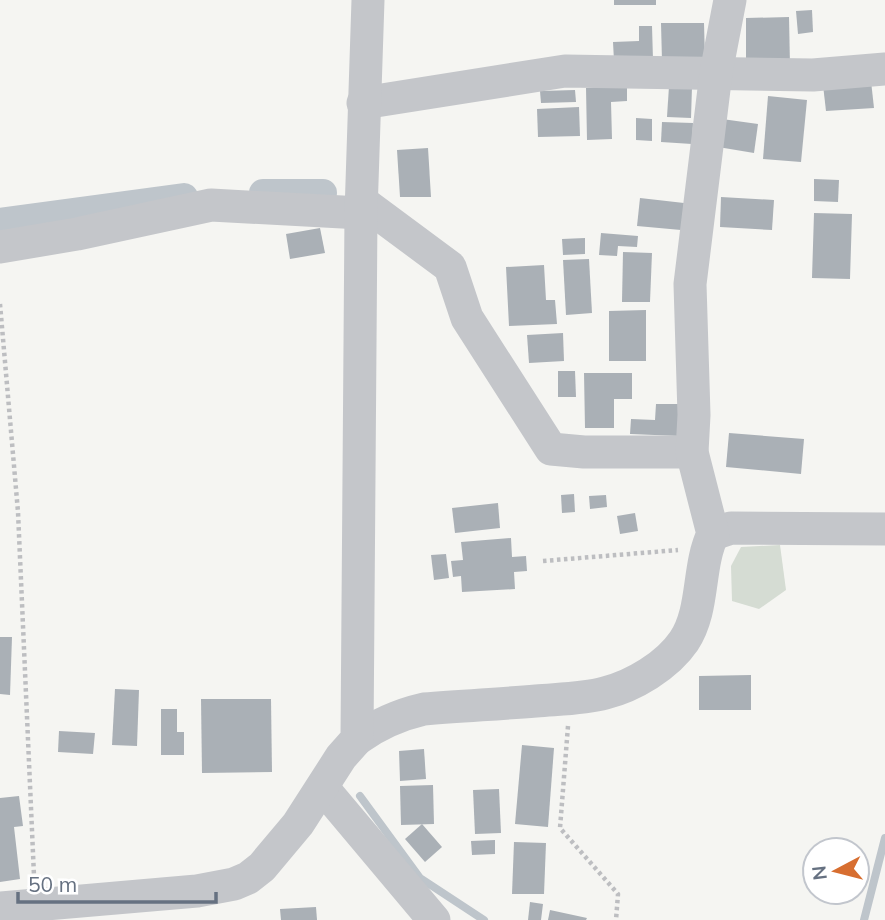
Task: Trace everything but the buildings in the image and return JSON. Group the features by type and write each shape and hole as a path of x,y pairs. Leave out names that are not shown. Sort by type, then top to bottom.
{"street":[{"path":"357,739 361,207 368,0"},
{"path":"0,908 35,905 196,906 248,878 280,846 323,788 341,757 357,739 376,725 424,709 606,693 638,680 661,665 684,641 697,609 710,541 692,452 694,415 690,284 716,73 730,0"},
{"path":"363,103 565,71 813,75 885,69"},
{"path":"0,247 77,234 211,205 361,207 450,267 467,318 551,449 584,452 692,452"},
{"path":"710,541 731,527 885,529"},
{"path":"323,788 425,916"}],"path":[{"path":"0,304 18,512 35,905"},
{"path":"543,561 710,541"},
{"path":"570,698 560,828 618,894 616,920"}],"shaded area":[{"path":"780,545 786,590 759,609 732,601 731,566 741,547"}],"waterway":[{"path":"263,193 323,193"},
{"path":"0,222 184,197"},
{"path":"360,796 420,878 484,920"},
{"path":"864,920 885,838"}]}
